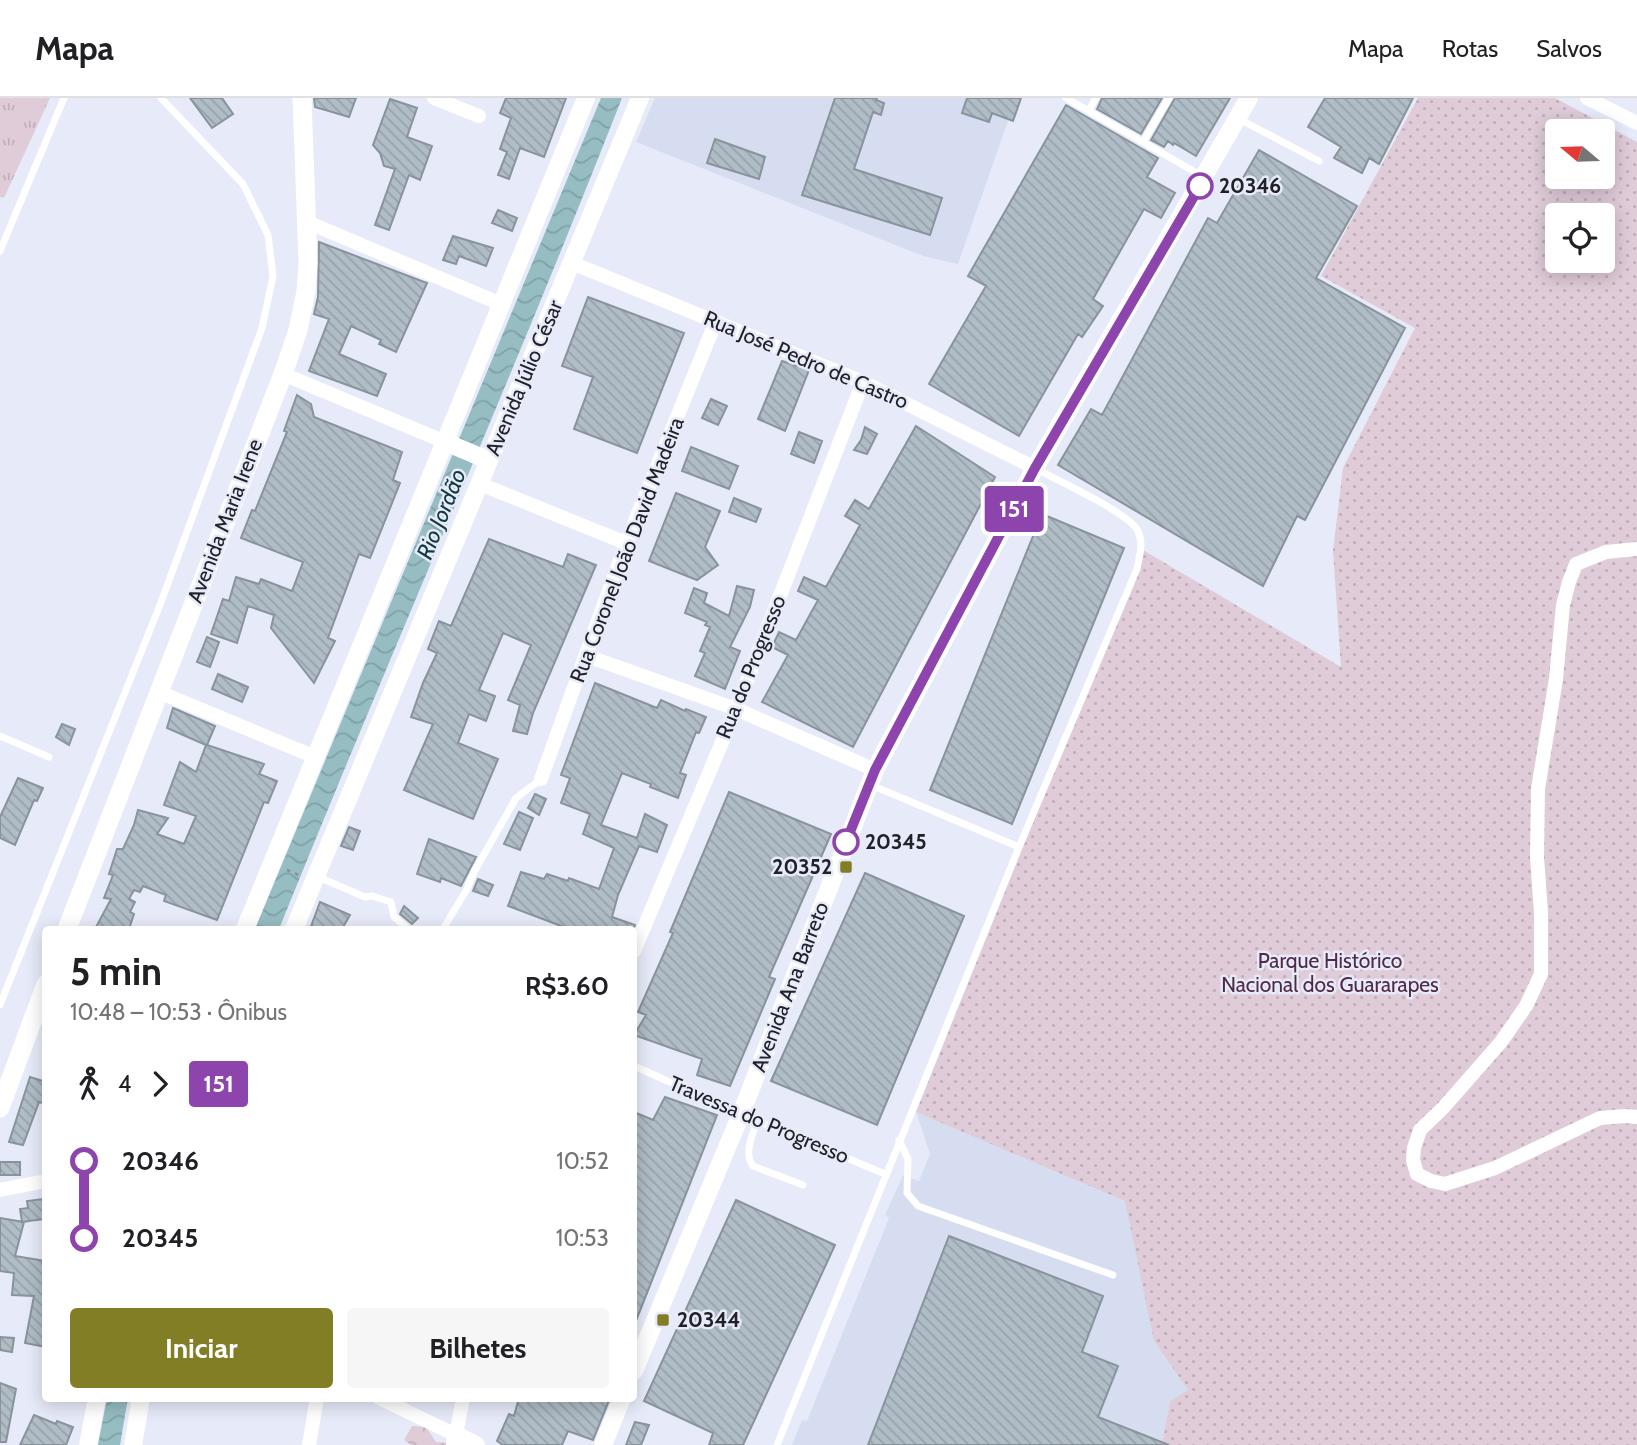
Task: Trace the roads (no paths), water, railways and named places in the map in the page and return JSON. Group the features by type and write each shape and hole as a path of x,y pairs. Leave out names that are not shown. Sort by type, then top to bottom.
{"main road":[{"name":"Avenida Maria Irene","path":"68,926 298,330 306,291 307,222 302,98"},
{"path":"0,1108 42,995"}],"street":[{"path":"434,98 479,116"},
{"path":"246,926 447,443 586,98"},
{"name":"Avenida Júlio César","path":"295,926 311,877 480,484 487,460 640,98"},
{"name":"Avenida Ana Barreto","path":"637,1364 749,1118 872,777 1035,468 1249,98"},
{"path":"1587,98 1637,123"},
{"path":"307,222 501,304"},
{"name":"Rua José Pedro de Castro","path":"572,263 863,382 1035,468"},
{"name":"Rua Coronel João David Madeira","path":"541,779 626,543 716,321"},
{"path":"283,374 487,460"},
{"name":"Rua do Progresso","path":"637,943 736,709 863,382"},
{"path":"480,484 626,543"},
{"path":"1637,548 1606,552 1576,564 1563,606 1556,679 1538,789 1537,857 1541,974 1526,1006 1501,1042 1420,1130 1413,1160 1417,1174 1445,1184 1495,1168 1600,1118 1637,1117"},
{"path":"587,656 736,709 872,777"},
{"path":"159,692 315,757"},
{"path":"0,1190 42,1182"},
{"path":"88,1445 96,1402"},
{"path":"133,1445 140,1402"},
{"path":"309,1445 316,1402"},
{"path":"386,1402 456,1440 476,1445"},
{"path":"456,1440 462,1402"},
{"path":"603,1445 620,1402"}],"lane":[{"path":"0,251 64,98"},
{"path":"0,1005 160,605 262,328 274,276 268,235 243,184 161,98"},
{"path":"1066,98 1204,177"},
{"path":"1088,110 1096,98"},
{"path":"1143,142 1169,98"},
{"path":"1238,118 1319,161"},
{"path":"777,1445 1019,847 1137,569 1142,545 1138,529 1111,509 1035,468"},
{"path":"0,736 48,757"},
{"path":"872,777 1019,847"},
{"path":"445,926 516,798 541,779"},
{"path":"311,877 365,897 373,896 391,902 394,917 404,926"},
{"name":"Travessa do Progresso","path":"637,1067 749,1118 885,1174"},
{"path":"749,1118 749,1162 753,1166 803,1185"},
{"path":"899,1140 908,1159 907,1193 918,1206 1113,1275"}],"water":[{"name":"Rio Jordão","path":"601,98 622,98 280,926 256,926"},
{"path":"106,1402 127,1402 120,1445 98,1445"}],"place":[{"name":"20346","path":"1200,186"},
{"name":"20345","path":"846,842"},
{"name":"20352","path":"846,867"},
{"name":"20344","path":"663,1320"}],"park label":[{"name":"Parque Histórico Nacional dos Guararapes","path":"1330,973"}]}
